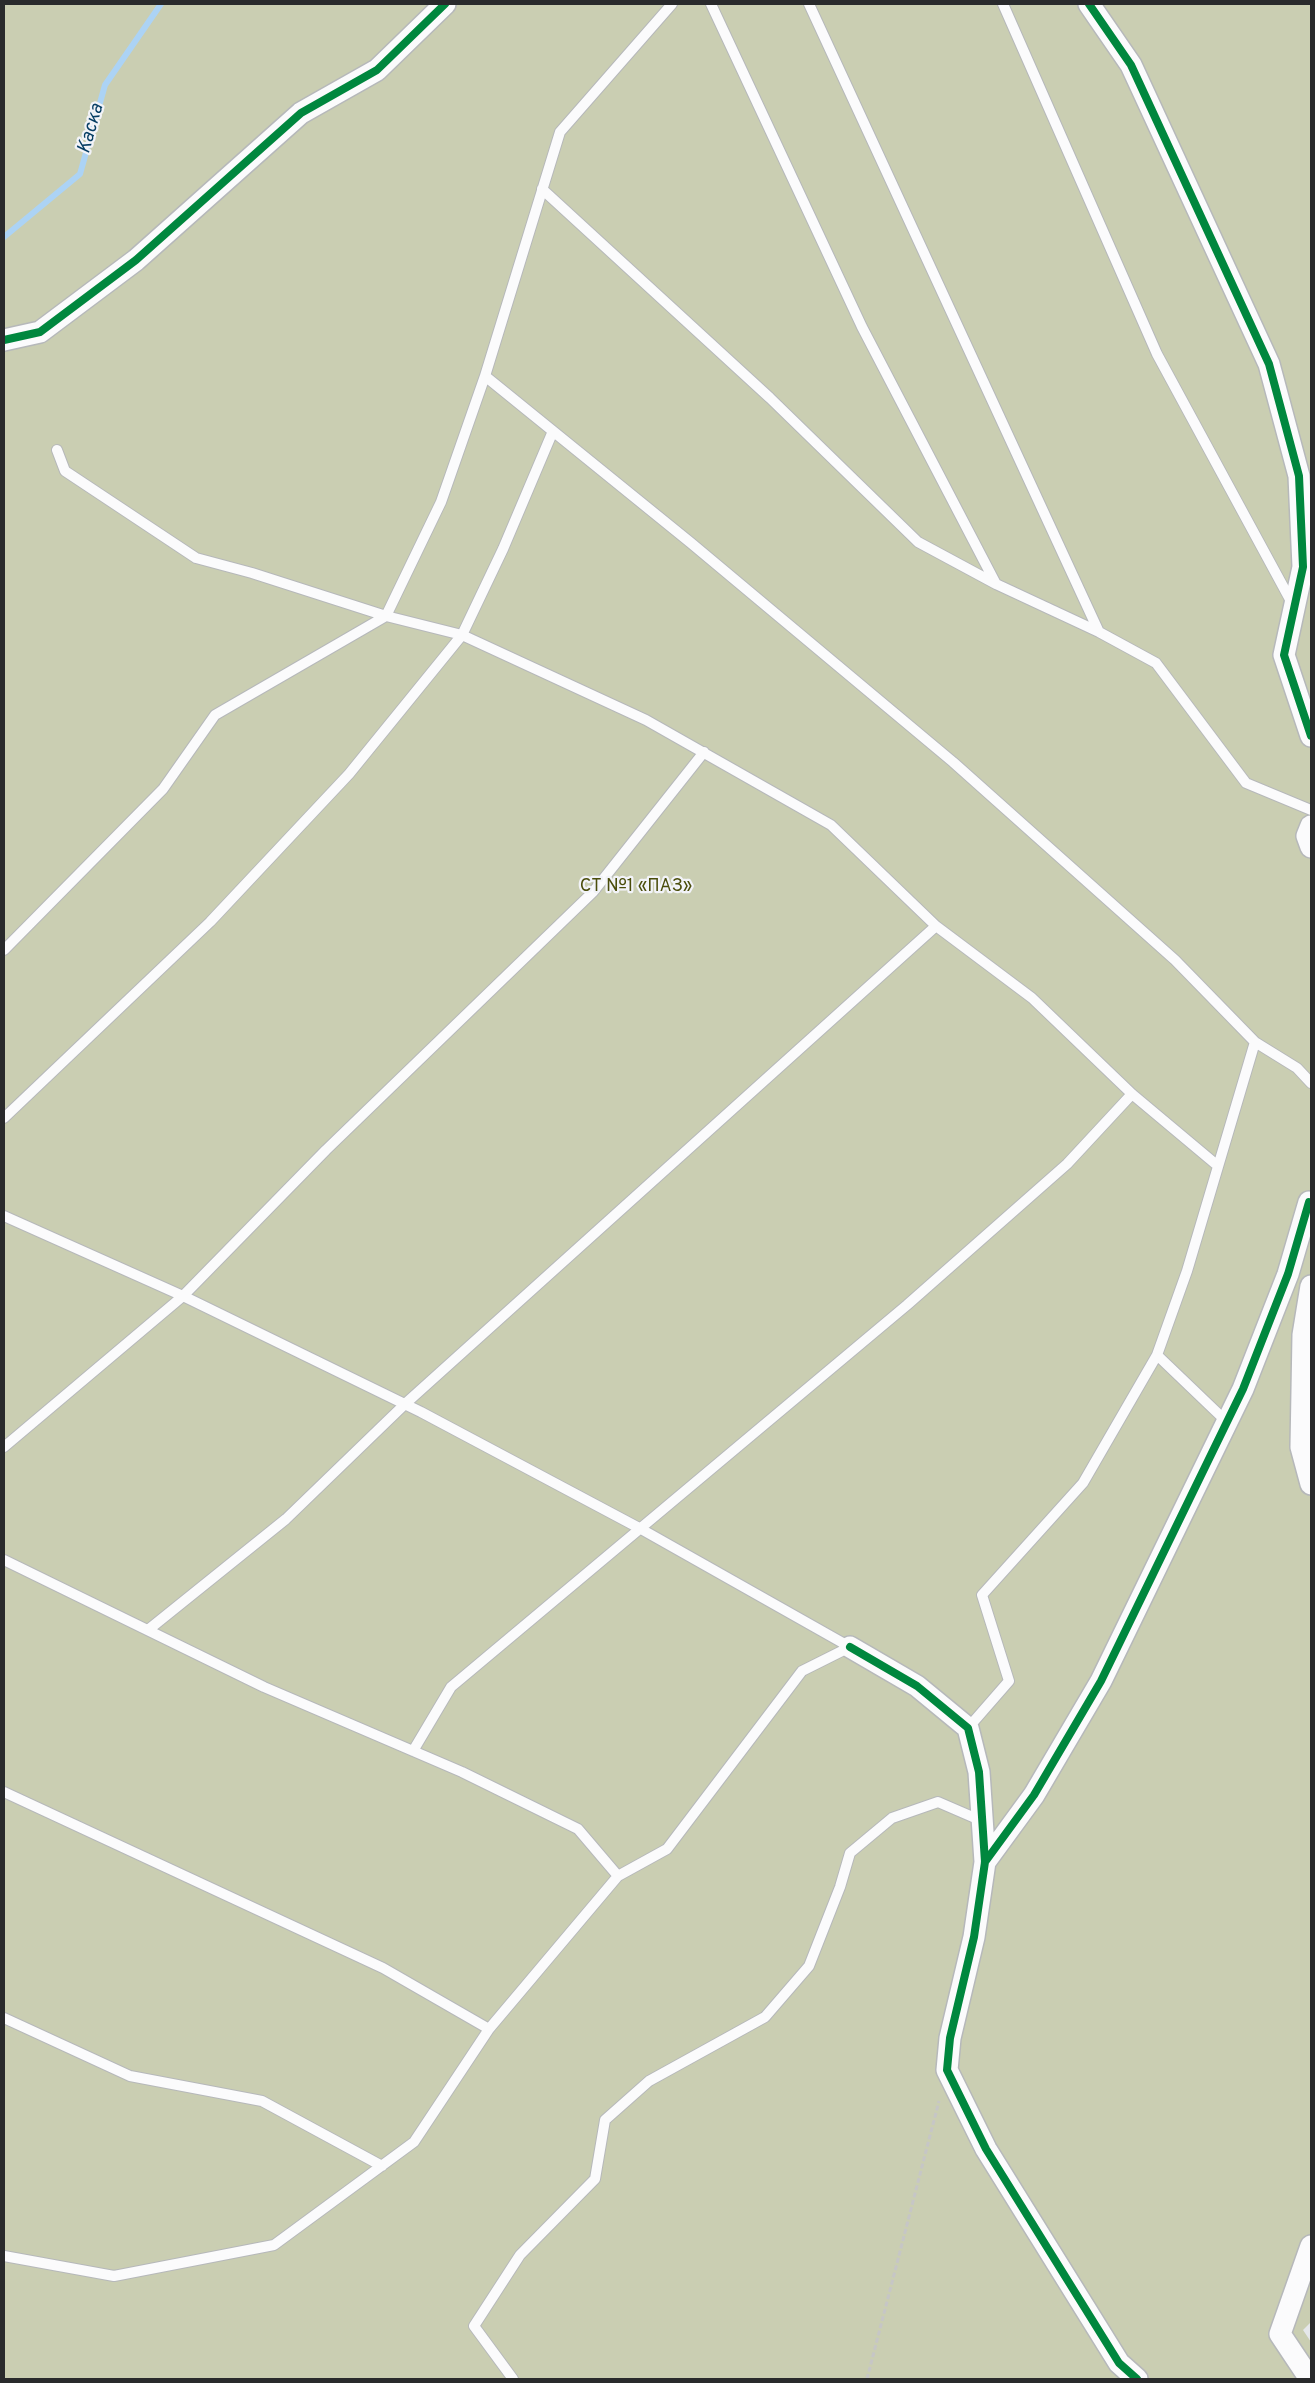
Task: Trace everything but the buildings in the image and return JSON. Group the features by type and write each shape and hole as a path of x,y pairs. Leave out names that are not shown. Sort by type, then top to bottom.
{"street":[{"path":"4,340 40,332 136,260 301,113 377,70 446,4"},
{"path":"1089,4 1130,65 1270,364 1299,476 1303,567 1284,655 1311,736"},
{"path":"1311,826 1306,836 1311,847"},
{"path":"985,1862 1034,1795 1101,1681 1243,1389 1288,1274 1311,1203"},
{"path":"1311,1286 1303,1335 1301,1447 1311,1484"},
{"path":"850,1647 917,1686 968,1728 979,1772 985,1862 974,1937 950,2038 947,2070 986,2149 1119,2362 1137,2379"},
{"path":"1310,2379 1280,2334 1311,2246"}],"lane":[{"path":"4,950 163,789 215,715 386,616 441,502 485,376 560,132 672,4"},
{"path":"711,4 862,328 996,584"},
{"path":"809,4 1099,632"},
{"path":"1003,4 1157,354 1294,607"},
{"path":"542,189 770,398 918,542 996,584 1099,632 1156,663 1246,783 1311,810"},
{"path":"485,376 954,762 1175,960 1255,1042 1297,1068 1311,1083"},
{"path":"4,1118 210,922 349,774 462,636 503,549 553,431"},
{"path":"57,450 65,471 196,558 252,573 386,616 462,636 646,720 831,825 936,926 1032,998 1132,1094 1218,1166"},
{"path":"4,1447 183,1296 326,1150 593,892 704,752"},
{"path":"148,1630 286,1519 405,1404 936,926"},
{"path":"968,1728 1009,1681 982,1595 1083,1483 1157,1355 1187,1271 1255,1042"},
{"path":"413,1751 452,1687 907,1305 1066,1164 1132,1094"},
{"path":"4,1216 183,1296 405,1404 641,1529 850,1647"},
{"path":"1157,1355 1227,1422"},
{"path":"4,1560 264,1687 413,1751 578,1829 618,1876"},
{"path":"4,2256 114,2276 274,2245 414,2142 489,2030 618,1876 667,1849 802,1671 850,1647"},
{"path":"4,1792 383,1968 489,2030"},
{"path":"512,2379 474,2326 520,2255 595,2179 605,2120 648,2081 765,2016 809,1966 840,1887 850,1853 892,1818 938,1802 982,1821"},
{"path":"4,2018 130,2076 262,2101 382,2166"}],"path":[{"path":"868,2379 947,2070"}],"green space":[{"name":"СТ №1 «ПАЗ»","path":"4,4 1311,4 1311,2322 1303,2330 1311,2342 1311,2379 4,2379"}],"waterway":[{"name":"Каска","path":"4,237 80,174 105,85 161,4"}],"cycle path":[{"path":"4,340 40,332 136,260 301,113 377,70 445,4"},
{"path":"1089,4 1131,65 1269,364 1299,476 1303,567 1284,655 1311,736"},
{"path":"985,1862 1034,1795 1101,1681 1243,1389 1288,1274 1309,1202"},
{"path":"850,1647 917,1686 968,1728 979,1772 985,1862 974,1937 950,2038 947,2070 986,2149 1119,2363 1137,2379"}]}
